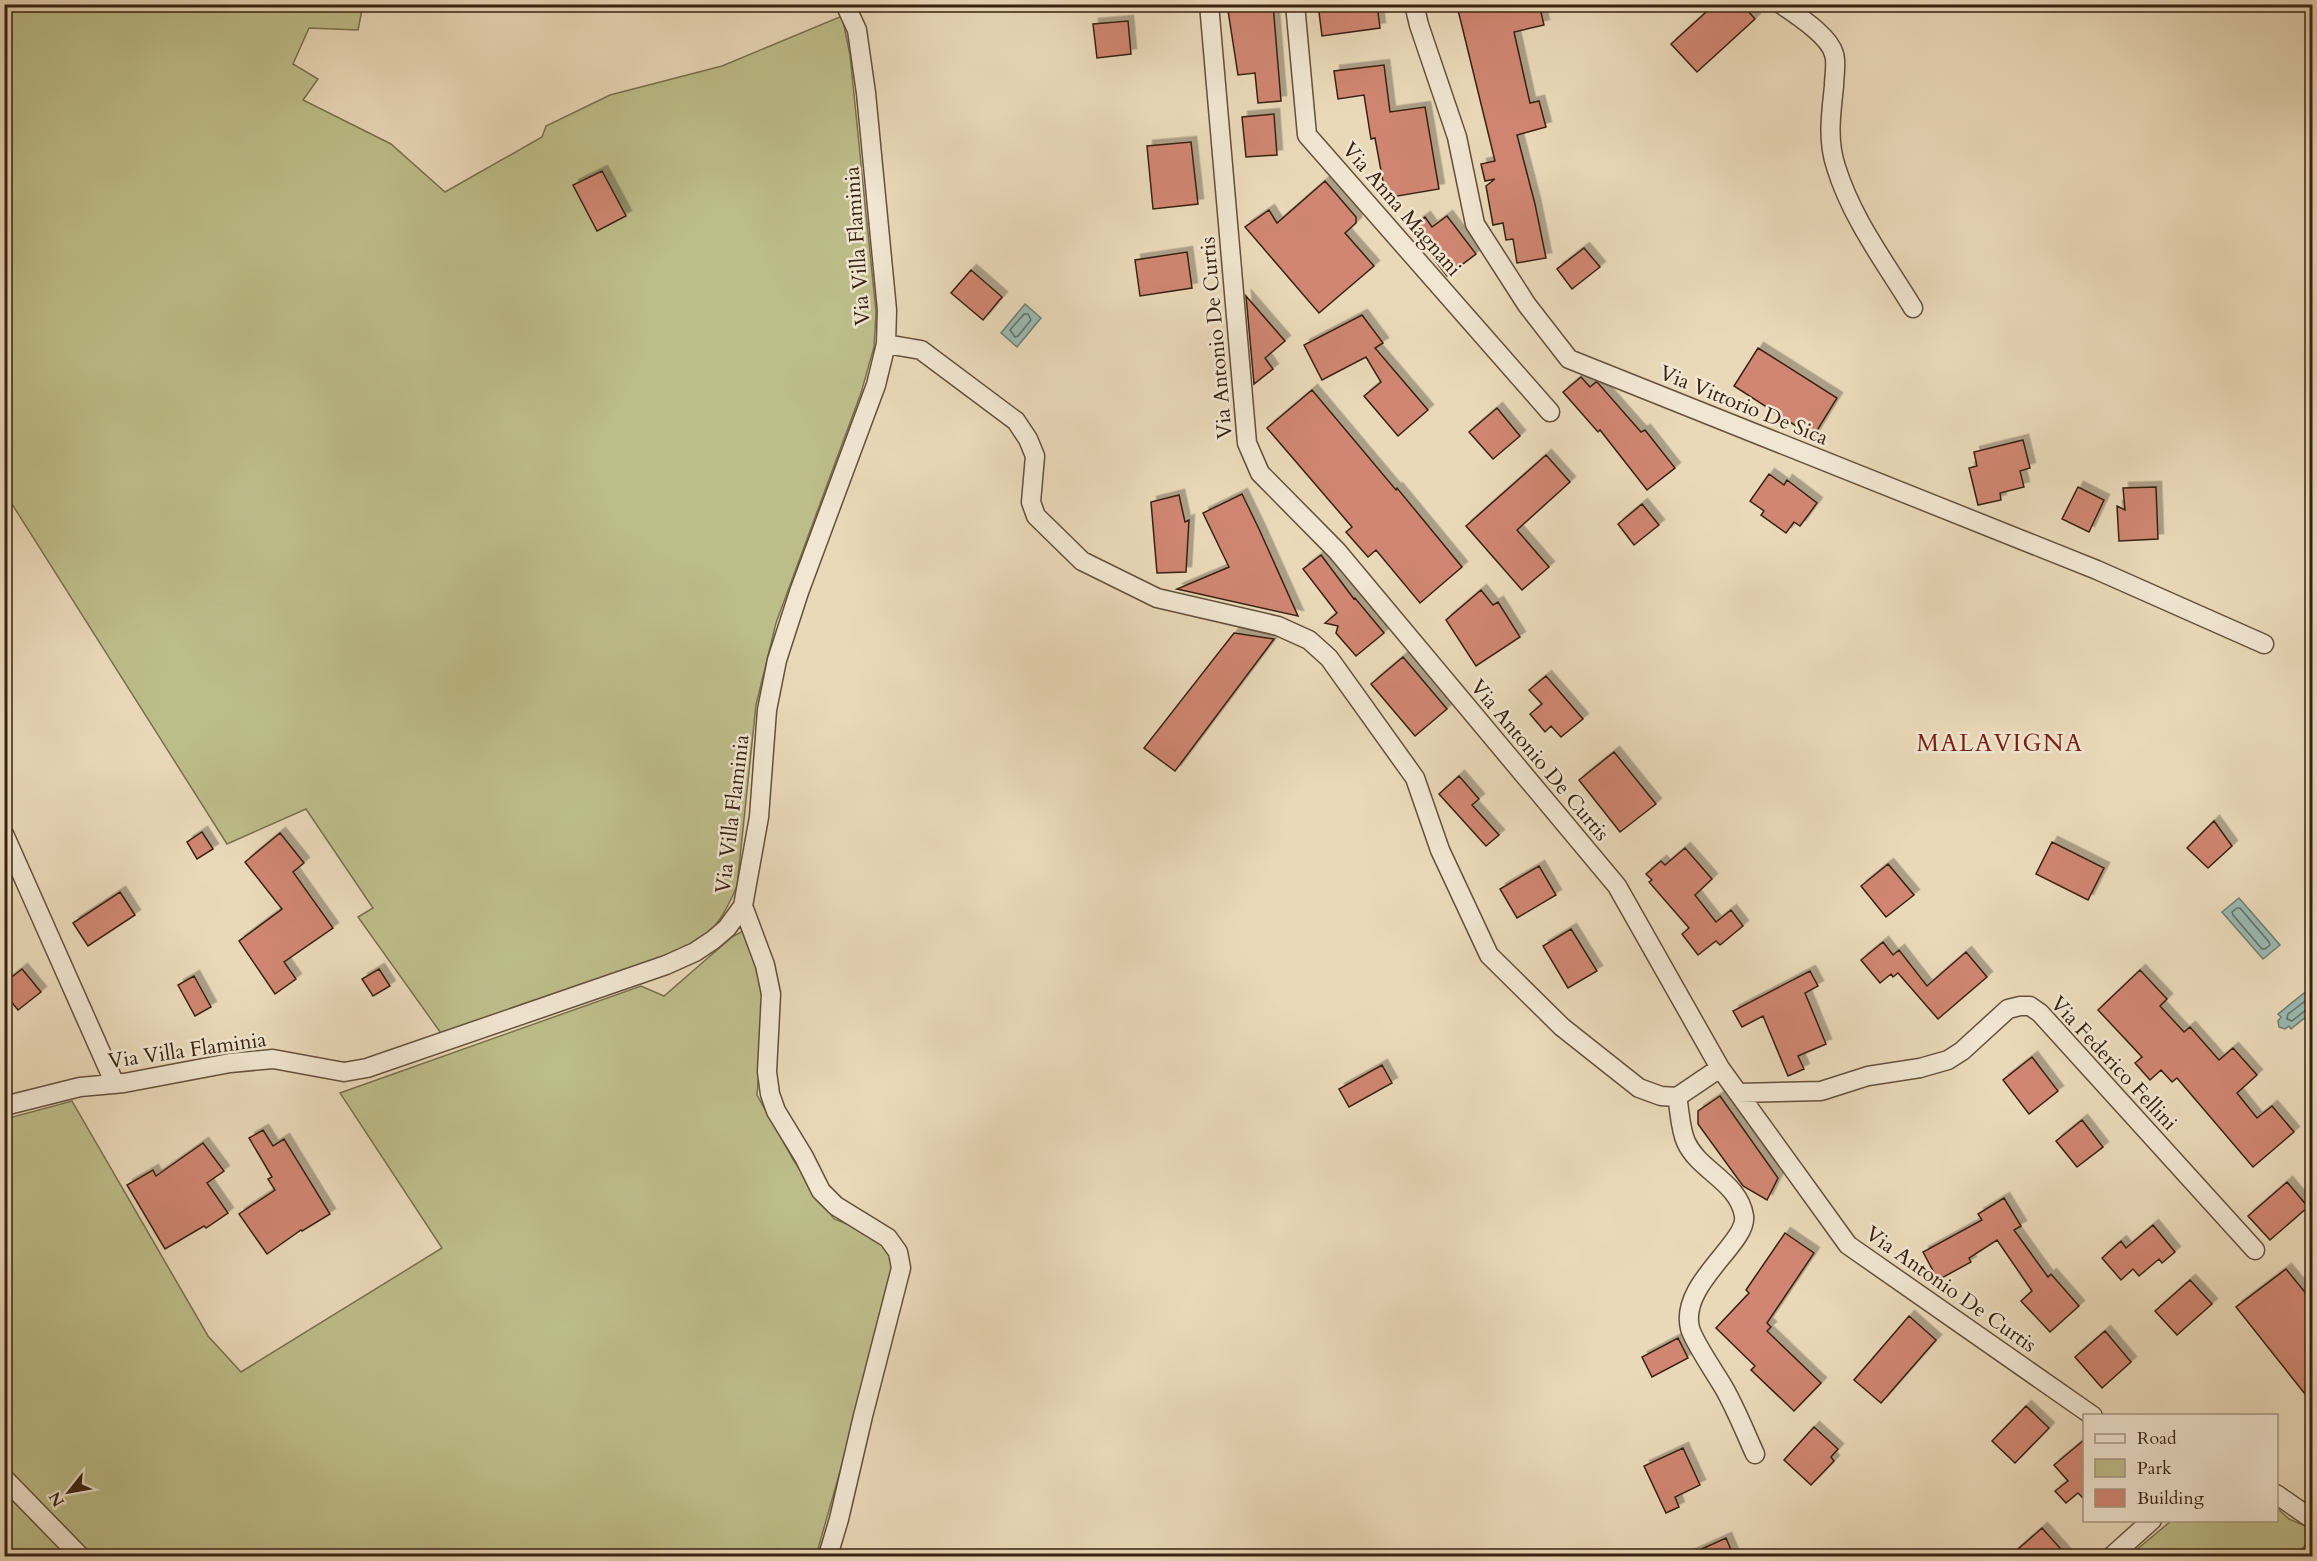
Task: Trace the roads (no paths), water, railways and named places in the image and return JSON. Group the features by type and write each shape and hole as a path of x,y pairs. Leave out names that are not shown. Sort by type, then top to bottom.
{"street":[{"name":"Via Villa Flaminia","path":"4,1106 80,1087 115,1084 230,1063 273,1059 344,1072 367,1068 666,965 695,952 727,928 743,906 759,817 767,710 777,660 799,592 870,402 886,344 887,310 866,93 857,30 845,4"},
{"name":"Via Antonio De Curtis","path":"1209,4 1247,443 1260,473 1337,551 1617,886 1720,1068 1848,1245 2090,1414"},
{"name":"Via Anna Magnani","path":"1295,4 1307,135 1550,412"},
{"name":"Via Vittorio De Sica","path":"1414,4 1419,26 1457,137 1475,224 1527,305 1569,359 2097,570 2264,644"},
{"path":"1781,4 1809,24 1828,43 1834,53 1835,70 1829,130 1836,167 1852,210 1913,308"},
{"path":"886,344 921,350 1016,421 1028,439 1035,456 1030,502 1036,516 1082,561 1157,598 1278,626 1309,640 1329,658 1415,778 1440,850 1489,955 1562,1027 1639,1089 1661,1096 1677,1097 1720,1068"},
{"path":"4,834 115,1084"},
{"path":"743,906 765,965 771,994 767,1072 770,1094 776,1111 804,1157 821,1191 836,1206 888,1238 898,1252 901,1268 828,1557"},
{"name":"Via Federico Fellini","path":"1738,1093 1821,1091 1868,1076 1920,1068 1948,1060 1962,1051 2008,1009 2030,1006 2040,1013 2255,1250"},
{"path":"1677,1097 1686,1142 1698,1159 1731,1189 1742,1206 1745,1220 1740,1232 1700,1283 1690,1311 1690,1328 1727,1394 1755,1454"},
{"path":"4,1478 80,1557"},
{"path":"2278,1495 2313,1519"},
{"path":"2112,1557 2151,1522"}],"water":[{"path":"1025,304 1041,318 1017,347 1001,333"},
{"path":"2239,898 2280,945 2263,959 2222,912"},
{"path":"2309,989 2312,993 2312,1012 2291,1029 2289,1026 2285,1029 2279,1027 2278,1021 2281,1017 2278,1014"}],"district":[{"name":"MALAVIGNA","path":"2000,743"}]}
